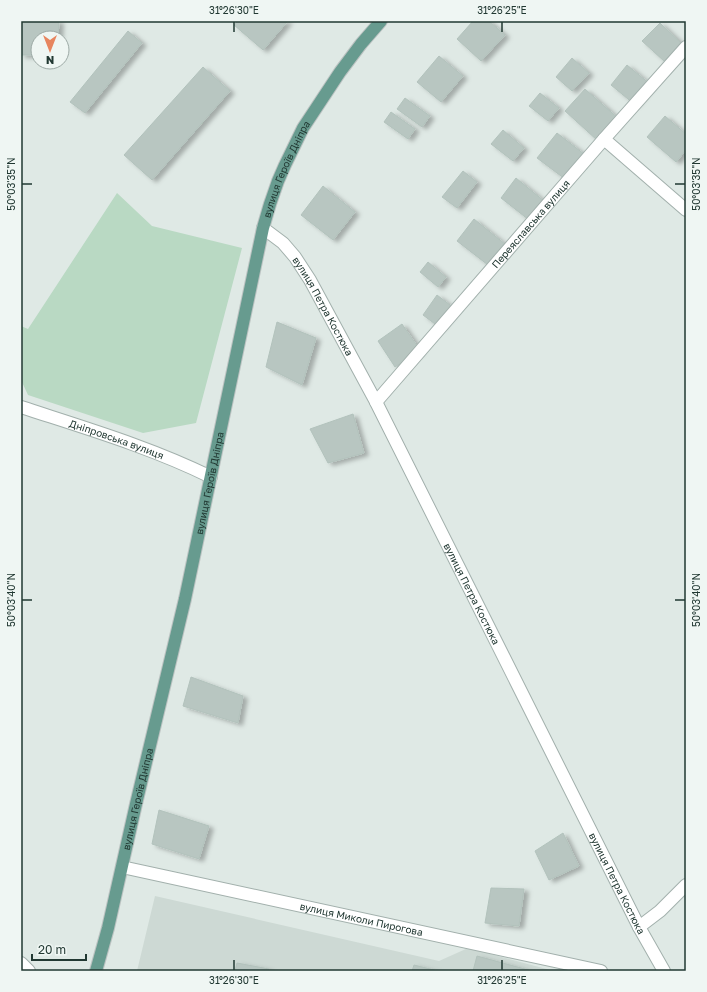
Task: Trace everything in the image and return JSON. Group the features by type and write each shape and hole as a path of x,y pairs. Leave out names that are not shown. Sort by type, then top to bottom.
{"main road":[{"name":"вулиця Героїв Дніпра","path":"96,971 108,928 185,599 263,228 270,204 278,180 303,128 340,72 381,21"}],"street":[{"name":"Переяславська вулиця","path":"376,402 604,139 686,47"},
{"path":"604,139 686,210"},
{"name":"вулиця Петра Костюка","path":"263,228 283,243 295,257 310,280 376,402 639,927 664,971"},
{"name":"Дніпровська вулиця","path":"21,407 142,448 211,477"},
{"name":"вулиця Миколи Пирогова","path":"122,867 601,971"},
{"path":"639,927 660,911 686,885"},
{"path":"21,963 29,971"}],"shaded area":[{"path":"155,896 439,961 468,948 554,971 137,971"}],"green space":[{"path":"117,193 152,226 242,248 196,423 143,433 28,395 21,380 21,326 28,329"}],"building":[{"path":"21,21 59,21 58,30 30,30 30,55 21,55"},
{"path":"238,21 288,21 263,50 234,25"},
{"path":"473,21 489,21 505,35 481,61 457,39"},
{"path":"660,23 682,44 665,62 642,41"},
{"path":"128,31 142,43 85,113 70,102"},
{"path":"439,56 463,76 441,102 417,82"},
{"path":"572,58 589,73 572,91 556,77"},
{"path":"627,65 650,84 634,104 611,85"},
{"path":"203,67 230,91 152,180 124,155"},
{"path":"585,89 619,119 598,141 565,111"},
{"path":"540,93 559,108 548,121 529,106"},
{"path":"405,98 430,116 422,127 397,109"},
{"path":"391,112 415,129 408,139 384,122"},
{"path":"665,116 686,134 686,150 676,162 647,137"},
{"path":"503,130 524,148 513,161 491,144"},
{"path":"557,133 584,154 565,179 537,158"},
{"path":"463,171 477,182 457,208 442,197"},
{"path":"516,178 544,201 529,220 501,198"},
{"path":"323,186 355,212 333,240 301,215"},
{"path":"474,219 505,244 488,265 457,241"},
{"path":"428,262 446,277 438,287 420,272"},
{"path":"437,295 454,308 439,327 423,315"},
{"path":"277,322 316,338 302,385 266,367"},
{"path":"402,324 420,350 395,367 378,341"},
{"path":"353,414 364,453 328,463 310,429"},
{"path":"191,677 243,696 238,723 183,706"},
{"path":"159,810 209,826 199,859 152,844"},
{"path":"563,833 579,866 549,880 535,851"},
{"path":"491,888 524,889 519,926 485,923"},
{"path":"477,956 532,971 473,971"},
{"path":"237,963 269,969 268,971 235,971"},
{"path":"414,965 438,971 412,971"}]}
